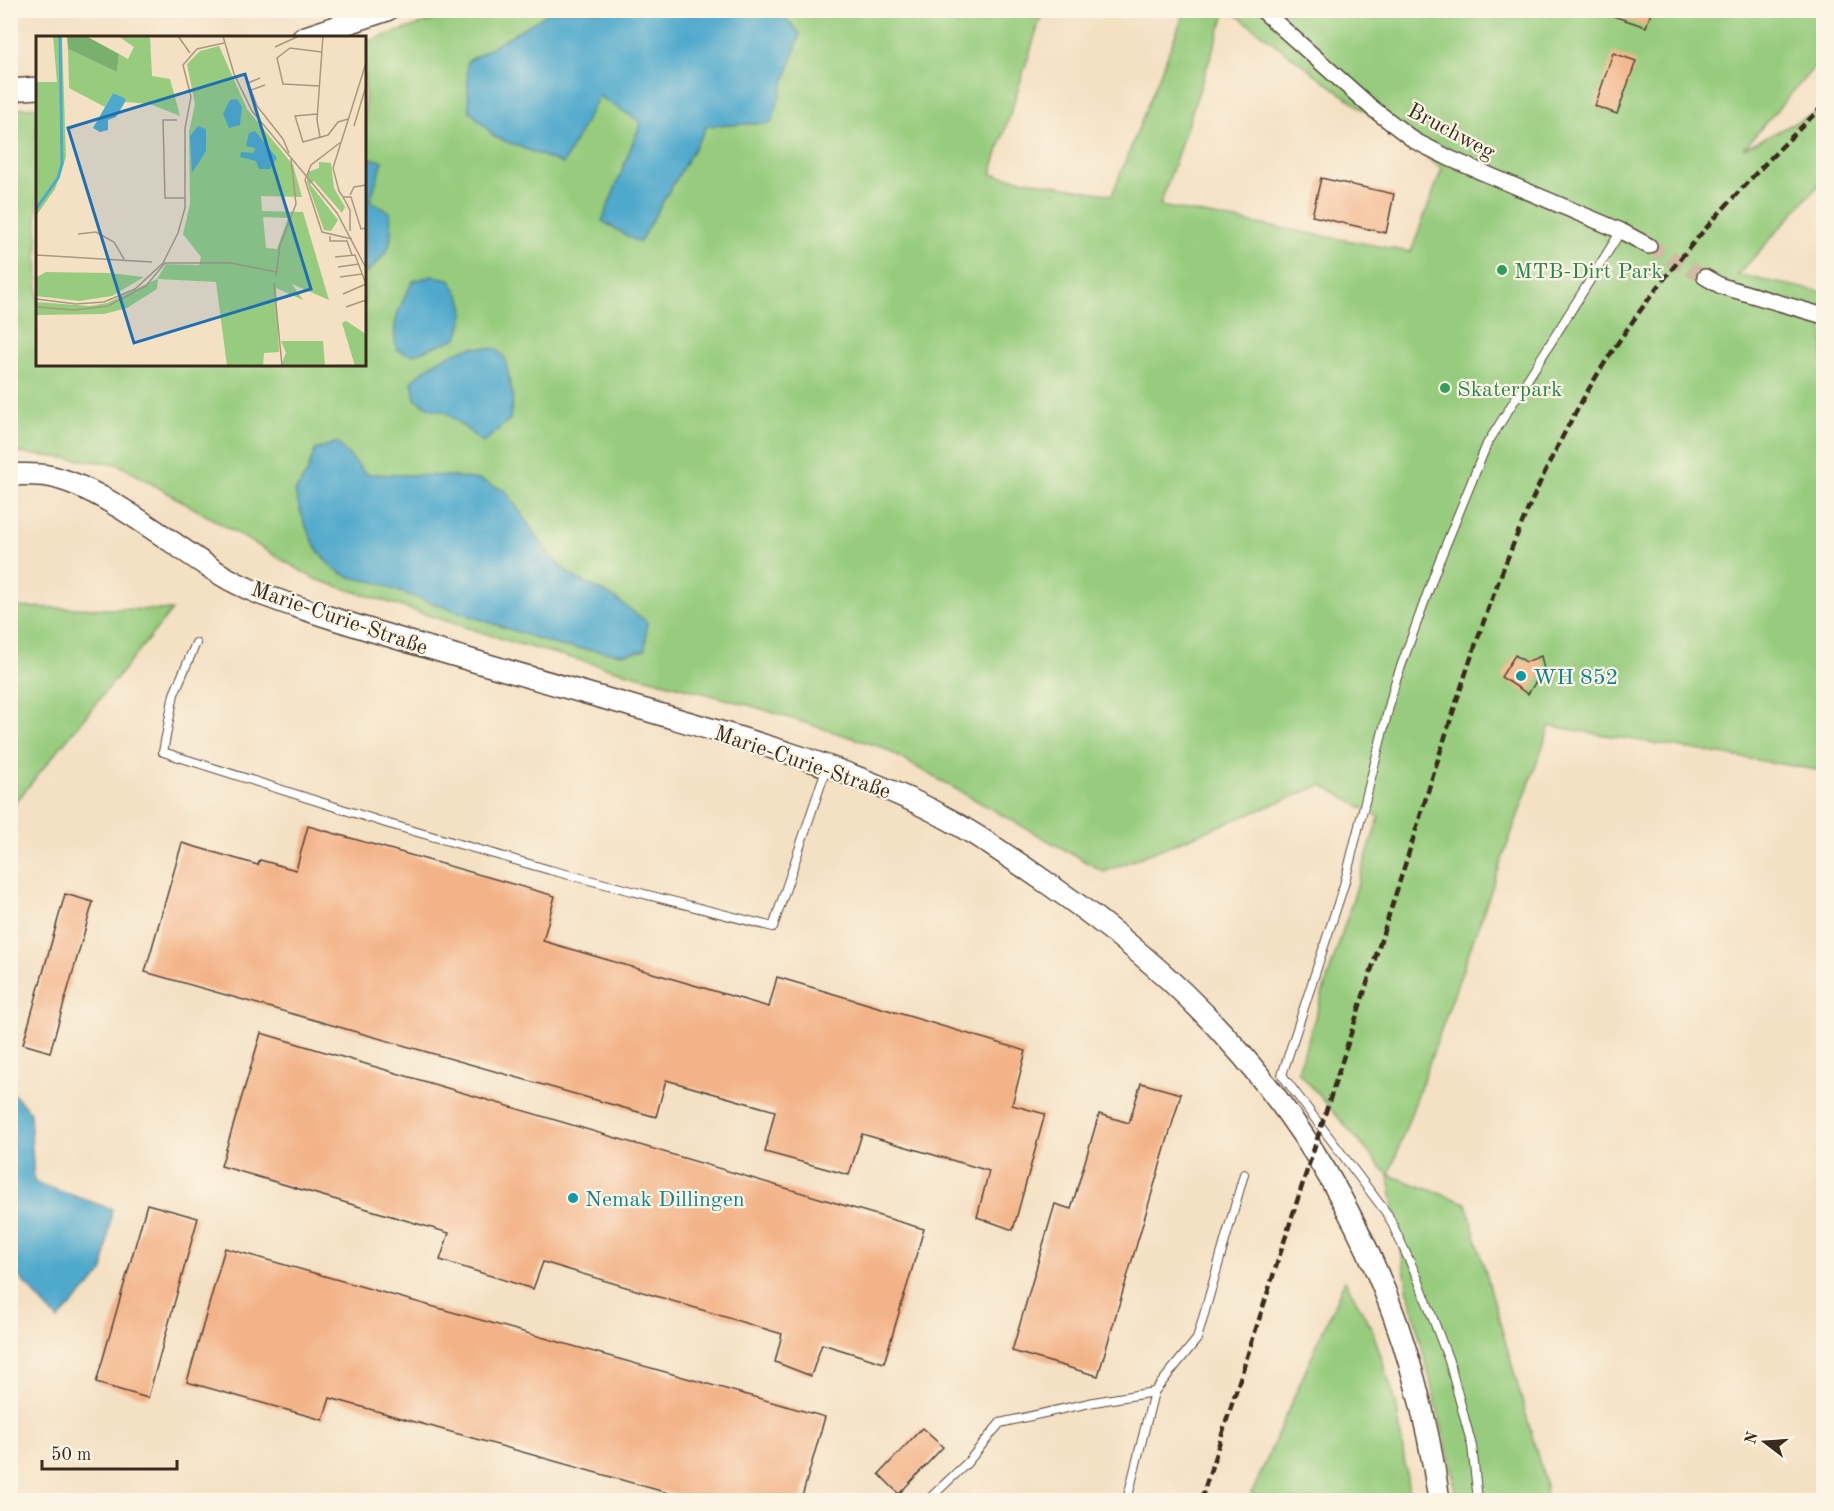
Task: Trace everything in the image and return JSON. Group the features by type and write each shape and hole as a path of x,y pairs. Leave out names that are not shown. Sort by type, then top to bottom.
{"main road":[{"path":"309,36 387,10"},
{"path":"10,90 36,88"},
{"name":"Marie-Curie-Straße","path":"10,474 49,476 93,492 225,577 275,600 386,635 828,765 898,794 955,822 1079,904 1189,998 1239,1049 1279,1097 1327,1171 1390,1298 1417,1383 1431,1441 1440,1500"}],"street":[{"name":"Bruchweg","path":"1262,10 1372,108 1415,141 1451,159 1621,231 1649,246"},
{"path":"1704,277 1720,286 1824,316"}],"lane":[{"path":"1478,1500 1472,1446 1455,1382 1418,1279 1388,1215 1282,1075 1344,885 1395,683 1438,564 1487,444 1621,231"},
{"path":"196,643 174,694 163,752 389,824 550,870 773,927 828,765"},
{"path":"1127,1500 1154,1392 1197,1339 1244,1174"},
{"path":"928,1500 967,1463 1000,1424 1094,1402 1154,1392"}],"green space":[{"path":"462,11 1043,11 991,174 1112,195 1185,11 1226,11 1160,206 1411,252 1442,169 1231,11 1823,11 1823,57 1744,148 1823,109 1823,180 1738,275 1823,292 1823,771 1550,726 1389,1175 1466,1203 1546,1485 1545,1500 1455,1500 1454,1476 1407,1287 1389,1176 1298,1071 1379,817 1322,785 1104,872 881,747 752,706 515,643 315,579 118,464 11,452 11,109 36,107 36,366 366,366 366,42"},
{"path":"10,607 172,610 11,808"},
{"path":"1345,1280 1372,1329 1396,1402 1410,1500 1249,1500"}],"water":[{"path":"552,11 780,11 800,34 771,123 707,126 639,243 602,221 641,122 599,96 563,164 495,137 469,110 467,62"},
{"path":"366,157 383,161 370,201 390,212 390,241 380,260 366,273"},
{"path":"433,276 449,279 462,301 464,314 457,338 412,355 397,350 395,323 404,298 413,281"},
{"path":"473,347 496,349 505,358 513,397 510,419 483,443 446,412 430,408 415,399 412,381 425,369 440,360"},
{"path":"337,442 366,474 451,476 480,480 506,491 550,556 572,576 612,596 647,622 645,650 623,654 559,646 378,583 341,573 331,566 314,544 295,492 307,473 315,450"},
{"path":"11,1091 30,1112 34,1182 112,1209 103,1272 58,1320 11,1268"}],"building":[{"path":"1604,10 1652,10 1646,27 1604,13"},
{"path":"1613,53 1636,61 1617,114 1595,106"},
{"path":"1321,178 1394,194 1386,233 1312,216"},
{"name":"WH 852","path":"1515,655 1526,662 1541,656 1544,669 1528,694 1501,677"},
{"path":"308,826 555,896 543,941 769,1007 777,977 1026,1051 1012,1105 1045,1114 1013,1230 977,1217 989,1171 862,1134 849,1175 765,1152 775,1111 666,1080 656,1117 145,972 182,843 258,865 260,860 296,870"},
{"path":"65,894 93,902 50,1052 23,1044"},
{"name":"Nemak Dillingen","path":"261,1033 924,1229 884,1363 822,1344 811,1376 775,1362 782,1334 543,1262 533,1289 440,1260 449,1233 221,1166"},
{"path":"1141,1083 1181,1094 1098,1376 1012,1351 1055,1204 1071,1209 1099,1114 1129,1123"},
{"path":"147,1204 198,1218 148,1398 96,1383"},
{"path":"225,1248 825,1417 801,1500 693,1500 330,1398 323,1420 187,1382"},
{"path":"922,1428 943,1447 899,1494 879,1474"}],"tunnel":[{"path":"1649,246 1705,277"}],"railway":[{"path":"1201,1500 1464,679 1510,552 1536,491 1566,430 1599,372 1648,300 1732,199 1824,105"}],"place":[{"name":"MTB-Dirt Park","path":"1502,270"},
{"name":"Skaterpark","path":"1445,388"},
{"name":"WH 852","path":"1521,676"},
{"name":"Nemak Dillingen","path":"573,1198"}]}
